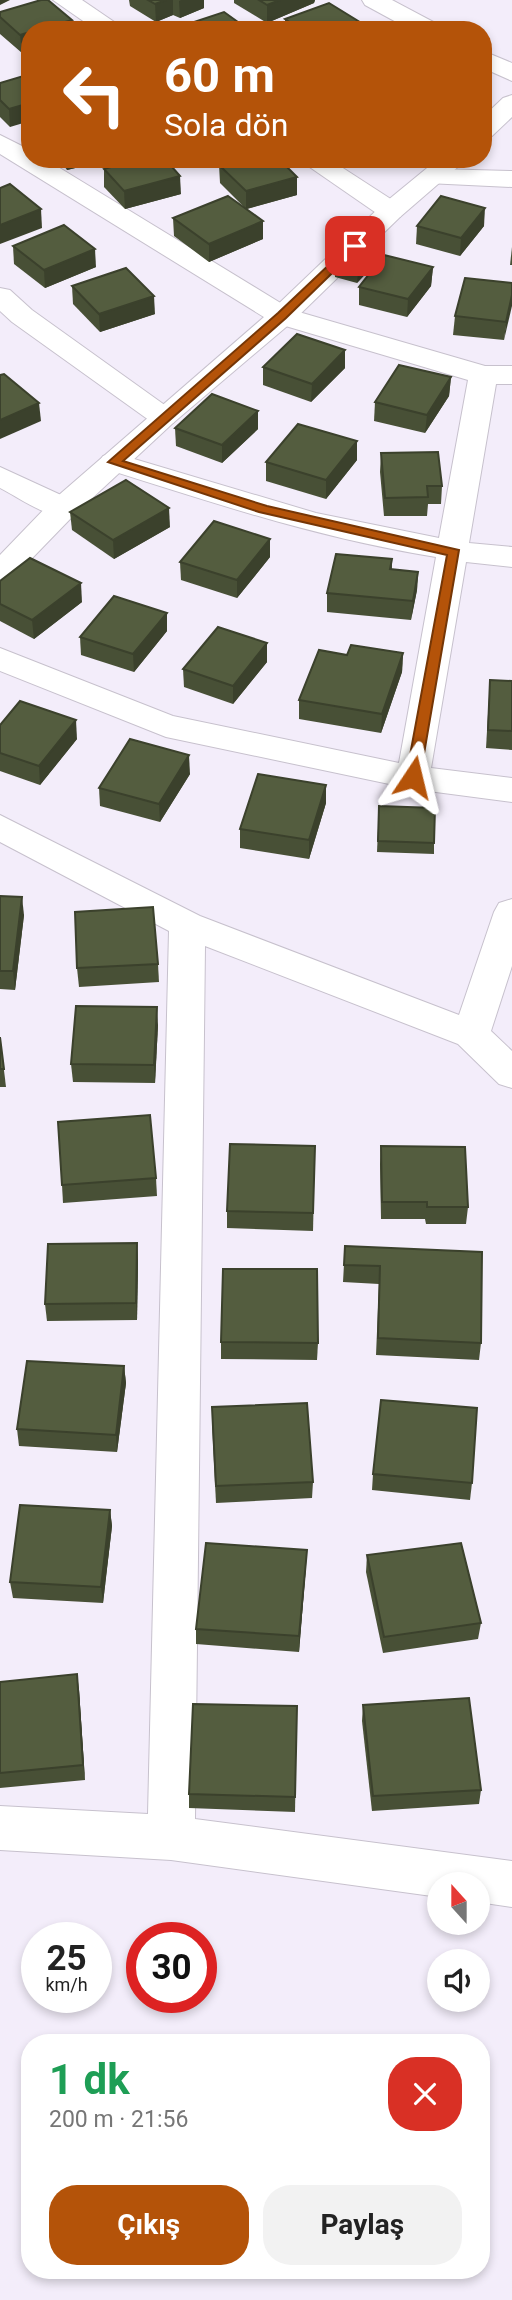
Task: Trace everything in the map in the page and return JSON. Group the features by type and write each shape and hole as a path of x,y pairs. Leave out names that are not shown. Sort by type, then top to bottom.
{"street":[{"path":"65,0 99,21"},
{"path":"374,0 413,21"},
{"path":"492,63 512,73"},
{"path":"492,122 512,103"},
{"path":"0,143 21,156"},
{"path":"41,168 282,316 498,375 454,552 413,777"},
{"path":"325,168 391,211"},
{"path":"0,573 62,508 163,417 282,316 391,211 445,168 512,179"},
{"path":"0,296 22,316 163,417"},
{"path":"114,462 264,510 454,552 512,557"},
{"path":"0,476 62,508"},
{"path":"0,659 166,726 413,777 512,789"},
{"path":"0,827 187,925 471,1034 512,1074"},
{"path":"471,1034 512,912"},
{"path":"171,1838 187,925"},
{"path":"0,1828 171,1838 512,1884"}],"building":[{"path":"48,0 72,20 21,21 20,35 0,17 0,12"},
{"path":"148,0 166,0 155,4"},
{"path":"259,0 280,0 267,5"},
{"path":"329,3 358,21 288,21 285,19"},
{"path":"224,12 236,21 197,21"},
{"path":"21,77 21,106 9,109 0,100 0,83"},
{"path":"173,168 180,176 124,191 104,169"},
{"path":"222,168 288,168 297,177 246,191"},
{"path":"10,184 41,209 0,225 0,188"},
{"path":"228,196 263,221 209,244 173,218"},
{"path":"441,196 485,208 461,238 417,226"},
{"path":"64,225 95,249 44,270 13,246"},
{"path":"349,251 371,257 358,273 335,266"},
{"path":"384,255 433,267 408,299 359,287"},
{"path":"126,268 154,296 99,314 72,286"},
{"path":"465,278 512,283 506,322 455,316"},
{"path":"297,334 345,350 312,384 263,367"},
{"path":"399,365 451,377 427,415 375,402"},
{"path":"4,374 39,403 0,420 0,375"},
{"path":"212,394 258,411 222,445 175,428"},
{"path":"298,424 357,441 326,480 266,462"},
{"path":"438,452 442,486 427,486 428,497 385,498 381,453"},
{"path":"126,480 169,508 113,540 70,512"},
{"path":"214,521 270,539 237,580 180,562"},
{"path":"336,554 392,559 390,569 418,572 413,601 327,593"},
{"path":"30,558 81,583 32,620 0,604 0,581"},
{"path":"114,596 167,613 133,654 80,637"},
{"path":"218,627 267,643 233,686 183,669"},
{"path":"351,645 403,653 382,714 299,700 319,650 347,655"},
{"path":"490,680 512,681 512,731 488,730"},
{"path":"20,701 76,720 39,766 0,753 0,725"},
{"path":"130,739 189,755 159,804 99,788"},
{"path":"258,774 326,785 309,840 240,829"},
{"path":"379,806 435,808 434,843 378,841"},
{"path":"0,896 22,897 13,971 0,971"},
{"path":"153,907 158,964 77,968 75,912"},
{"path":"76,1006 157,1007 154,1065 71,1064"},
{"path":"0,1037 4,1069 0,1069"},
{"path":"150,1115 156,1178 62,1185 58,1122"},
{"path":"230,1144 315,1146 313,1213 227,1211"},
{"path":"381,1146 465,1147 468,1207 427,1207 427,1202 382,1202"},
{"path":"137,1243 136,1303 45,1304 48,1244"},
{"path":"345,1246 482,1252 481,1343 378,1338 380,1266 344,1265"},
{"path":"223,1269 317,1269 318,1343 221,1342"},
{"path":"27,1361 124,1366 116,1435 17,1429"},
{"path":"381,1400 477,1408 472,1483 373,1474"},
{"path":"307,1403 313,1482 216,1486 212,1407"},
{"path":"20,1505 110,1510 101,1587 10,1582"},
{"path":"206,1543 307,1550 299,1636 196,1629"},
{"path":"461,1543 481,1623 384,1637 367,1555"},
{"path":"77,1674 83,1765 0,1773 0,1682"},
{"path":"469,1698 481,1790 373,1796 363,1705"},
{"path":"193,1704 297,1706 295,1797 189,1794"}],"route":[{"path":"355,246 282,316 114,462 264,510 454,552 413,777"}]}
